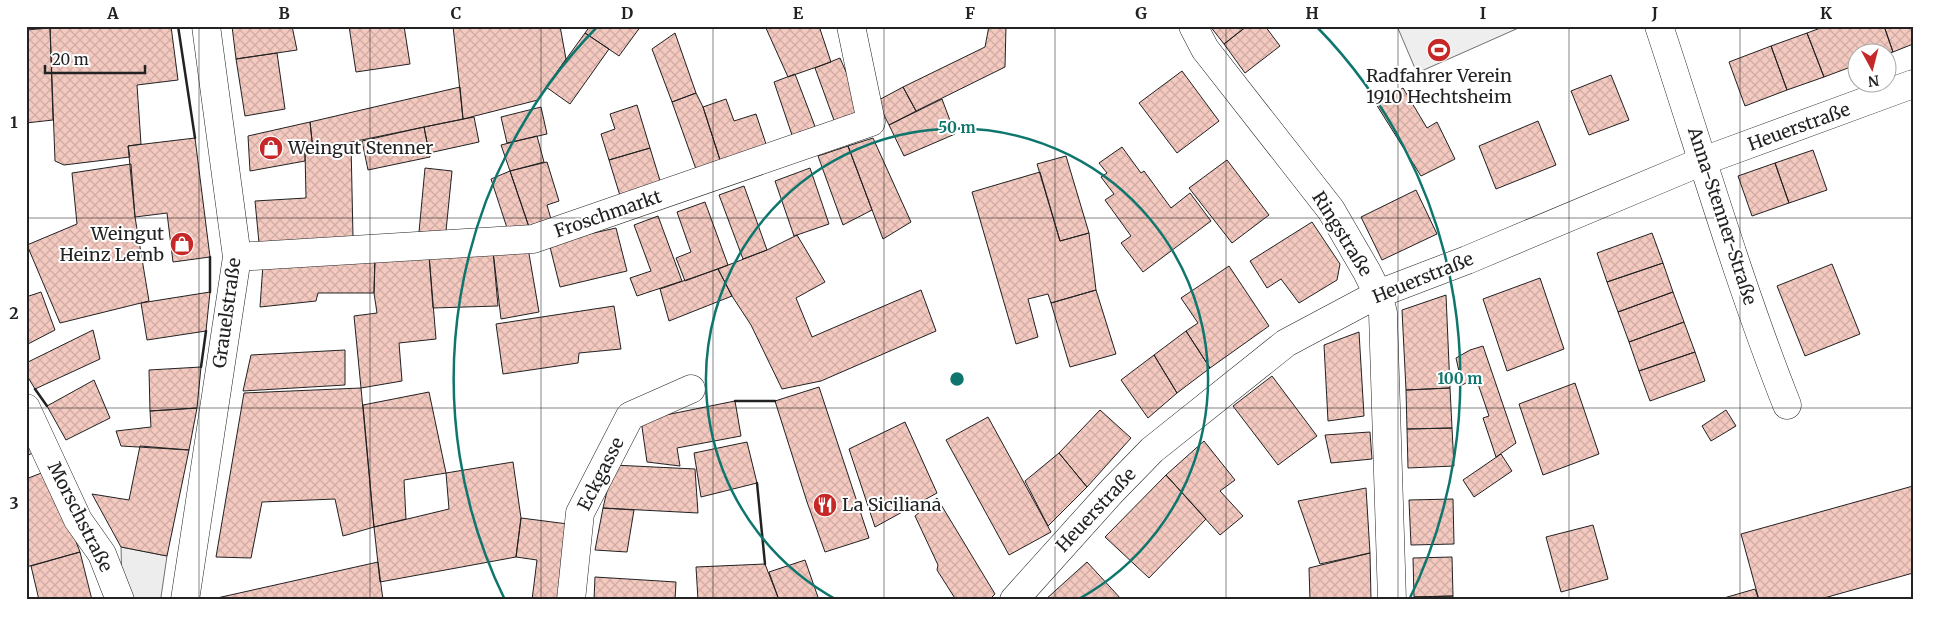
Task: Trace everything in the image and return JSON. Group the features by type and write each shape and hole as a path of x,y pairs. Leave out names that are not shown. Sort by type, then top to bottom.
{"street":[{"name":"Grauelstraße","path":"185,600 237,257 206,26"},
{"name":"Froschmarkt","path":"237,257 533,239 871,122 851,26"},
{"name":"Ringstraße","path":"1192,26 1205,49 1331,210 1378,294 1383,313 1392,600"},
{"name":"Anna-Stenner-Straße","path":"1659,26 1708,180 1770,361 1788,405"},
{"name":"Heuerstraße","path":"1014,600 1112,491 1152,450 1286,343 1378,294 1467,260 1703,161 1907,88 1913,84"},
{"name":"Eckgasse","path":"571,600 580,513 630,416 691,389"},
{"name":"Morschstraße","path":"26,408 78,520 102,554 120,600"}],"shaded area":[{"name":"Radfahrer Verein 1910 Hechtsheim","path":"1397,26 1523,26 1417,73"},
{"path":"121,547 167,556 159,600 131,600 122,586"}],"building":[{"path":"50,26 171,26 178,80 137,85 141,144 128,146 130,157 64,165 55,161"},
{"path":"232,26 292,26 297,50 236,59"},
{"path":"349,26 404,26 410,64 356,72"},
{"path":"453,26 560,26 566,59 538,100 463,119"},
{"path":"590,26 641,26 619,56 585,33"},
{"path":"765,26 819,26 831,62 788,77"},
{"path":"989,26 1006,26 1005,67 916,111 903,87 985,47"},
{"path":"1210,26 1247,26 1224,44"},
{"path":"1247,26 1265,26 1280,46 1245,73 1224,44"},
{"path":"1826,26 1884,26 1890,42 1846,42 1846,69 1824,77 1807,33"},
{"path":"1884,26 1913,26 1913,44 1896,51 1896,42 1890,42"},
{"path":"50,28 53,120 26,123 26,30"},
{"path":"585,33 609,49 570,104 546,87"},
{"path":"675,33 696,93 672,102 652,49"},
{"path":"1807,33 1824,77 1787,90 1771,46"},
{"path":"1771,46 1787,90 1745,106 1729,62"},
{"path":"277,53 285,109 245,116 236,59"},
{"path":"840,58 863,111 835,123 815,68"},
{"path":"1182,71 1219,121 1177,153 1139,103"},
{"path":"795,74 816,129 793,138 774,82"},
{"path":"1611,75 1629,120 1589,135 1571,91"},
{"path":"460,87 463,119 313,150 310,122"},
{"path":"903,87 916,111 889,125 877,101"},
{"path":"1403,88 1427,128 1437,122 1455,159 1421,176 1376,104"},
{"path":"696,93 703,107 721,163 697,172 672,102"},
{"path":"726,99 734,121 756,114 767,147 721,163 703,107"},
{"path":"942,99 955,134 904,156 889,125"},
{"path":"637,105 650,148 609,160 601,134 615,129 610,114"},
{"path":"541,107 547,134 507,143 501,117"},
{"path":"474,117 479,142 429,153 424,127"},
{"path":"1538,121 1556,165 1496,189 1479,146"},
{"path":"310,122 313,150 305,151 305,161 250,171 248,136"},
{"path":"424,127 430,157 368,170 362,141"},
{"path":"537,136 544,162 510,171 501,145"},
{"path":"195,138 210,257 173,262 167,213 135,217 128,146"},
{"path":"873,138 911,222 883,239 848,146"},
{"path":"351,143 353,237 259,243 255,201 306,198 305,151"},
{"path":"848,146 872,210 843,225 818,156"},
{"path":"1122,147 1141,173 1144,171 1171,208 1190,193 1211,221 1143,272 1121,243 1131,236 1105,200 1114,194 1101,177 1107,173 1099,163"},
{"path":"650,148 662,187 621,199 609,160"},
{"path":"1813,150 1827,190 1789,203 1775,163"},
{"path":"1066,156 1089,233 1060,241 1037,164"},
{"path":"1227,160 1269,215 1232,243 1189,188"},
{"path":"547,162 559,201 547,205 552,223 530,230 510,171"},
{"path":"1775,163 1789,203 1752,216 1738,176"},
{"path":"131,164 135,217 149,301 60,323 27,245 77,224 72,173"},
{"path":"425,168 452,171 446,231 419,232"},
{"path":"810,168 829,224 794,236 775,181"},
{"path":"510,171 530,230 509,234 491,179"},
{"path":"1040,172 1060,241 1089,233 1096,290 1051,303 1048,294 1028,299 1038,337 1016,344 972,192"},
{"path":"744,186 767,250 743,259 719,195"},
{"path":"1416,190 1437,234 1382,260 1361,217"},
{"path":"705,202 728,265 685,281 676,258 691,252 677,212"},
{"path":"658,216 682,281 637,296 630,278 651,271 634,225"},
{"path":"1312,222 1340,264 1337,280 1299,303 1281,279 1267,288 1250,261"},
{"path":"616,228 627,271 560,287 549,243"},
{"path":"1652,233 1663,263 1607,282 1597,253"},
{"path":"797,235 825,282 796,298 812,337 921,290 936,331 821,381 782,389 751,325 732,296 718,269 767,250"},
{"path":"528,248 539,312 501,319 493,251"},
{"path":"493,251 498,306 433,308 429,255"},
{"path":"429,255 436,339 399,343 402,381 361,388 354,316 377,313 374,293 375,257"},
{"path":"375,257 374,293 318,293 316,301 260,307 263,264"},
{"path":"1663,263 1673,292 1618,312 1607,282"},
{"path":"1832,264 1860,334 1805,356 1777,286"},
{"path":"1229,266 1269,326 1210,368 1186,331 1198,323 1181,298"},
{"path":"718,269 732,296 669,321 660,289"},
{"path":"1540,278 1564,349 1507,371 1483,299"},
{"path":"1096,290 1116,354 1070,367 1051,303"},
{"path":"41,292 55,330 26,345 26,297"},
{"path":"210,292 206,331 147,340 141,303"},
{"path":"1673,292 1684,322 1629,342 1618,312"},
{"path":"1446,295 1450,388 1406,390 1402,310"},
{"path":"614,306 621,349 579,353 578,363 503,374 496,324"},
{"path":"1684,322 1695,352 1639,371 1629,342"},
{"path":"93,330 100,359 35,389 26,374 26,363"},
{"path":"1186,331 1210,368 1177,393 1154,355"},
{"path":"1359,332 1364,416 1328,421 1324,345"},
{"path":"1483,346 1516,443 1496,457 1483,418 1489,416 1476,378 1462,385 1456,358 1470,350"},
{"path":"345,350 345,385 243,391 251,355"},
{"path":"1695,352 1705,381 1650,401 1639,371"},
{"path":"1154,355 1177,393 1148,418 1121,380"},
{"path":"201,367 197,408 150,411 149,370"},
{"path":"1272,376 1317,436 1278,465 1233,406"},
{"path":"94,380 110,418 66,440 47,406"},
{"path":"1575,383 1599,454 1543,475 1519,404"},
{"path":"819,387 869,538 825,552 775,401"},
{"path":"361,388 374,527 343,536 335,499 262,502 251,558 216,557 244,393"},
{"path":"1450,388 1452,428 1407,429 1406,390"},
{"path":"429,392 446,473 404,480 406,519 374,527 363,405"},
{"path":"735,401 741,436 677,448 680,466 647,462 641,420"},
{"path":"197,408 189,450 121,446 116,431 151,427 150,411"},
{"path":"1100,410 1131,438 1087,487 1059,453"},
{"path":"1726,410 1736,426 1711,441 1702,426"},
{"path":"988,417 1051,532 1009,555 946,440"},
{"path":"905,422 937,493 875,527 849,449"},
{"path":"1452,428 1454,466 1408,468 1407,429"},
{"path":"1370,432 1372,459 1331,463 1325,435"},
{"path":"26,433 35,452 26,456"},
{"path":"1204,441 1235,480 1220,491 1243,516 1220,535 1166,475"},
{"path":"747,442 757,483 701,497 694,453"},
{"path":"140,446 189,450 167,556 121,547 92,494 129,500"},
{"path":"1059,453 1087,487 1048,526 1025,481"},
{"path":"1501,454 1512,471 1474,497 1463,480"},
{"path":"513,462 521,518 516,557 380,582 374,527 449,509 446,473"},
{"path":"613,465 695,469 698,513 603,508"},
{"path":"49,470 80,552 26,567 26,479"},
{"path":"1166,475 1206,519 1149,578 1105,537"},
{"path":"1913,486 1913,573 1817,600 1759,600 1741,534"},
{"path":"1366,488 1370,553 1320,564 1298,501"},
{"path":"937,498 995,594 989,600 956,600 937,570 938,565 915,516"},
{"path":"1453,499 1454,544 1411,545 1409,500"},
{"path":"603,508 634,510 627,552 595,550"},
{"path":"521,518 568,524 559,600 532,600 537,560 516,557"},
{"path":"1593,525 1608,579 1561,592 1546,537"},
{"path":"80,552 92,600 39,600 31,566"},
{"path":"1370,553 1371,600 1310,600 1309,568"},
{"path":"1452,557 1453,596 1414,597 1413,558"},
{"path":"805,560 819,600 779,600 769,572"},
{"path":"378,562 383,600 217,600 217,598"},
{"path":"1087,562 1122,600 1045,600"},
{"path":"765,564 779,600 698,600 696,567"},
{"path":"595,577 676,582 675,600 594,600"},
{"path":"1755,589 1759,600 1717,600"},
{"path":"1453,596 1453,600 1414,600 1414,597"}],"wall":[{"path":"178,26 195,138"},
{"path":"210,257 210,292"},
{"path":"201,367 206,331"},
{"path":"35,389 47,406"},
{"path":"735,401 775,401"},
{"path":"757,483 765,564"}],"place":[{"name":"Radfahrer Verein 1910 Hechtsheim","path":"1439,50"},
{"name":"Weingut Stenner","path":"271,148"},
{"name":"Weingut Heinz Lemb","path":"182,244"},
{"name":"La Siciliana","path":"825,505"}]}
